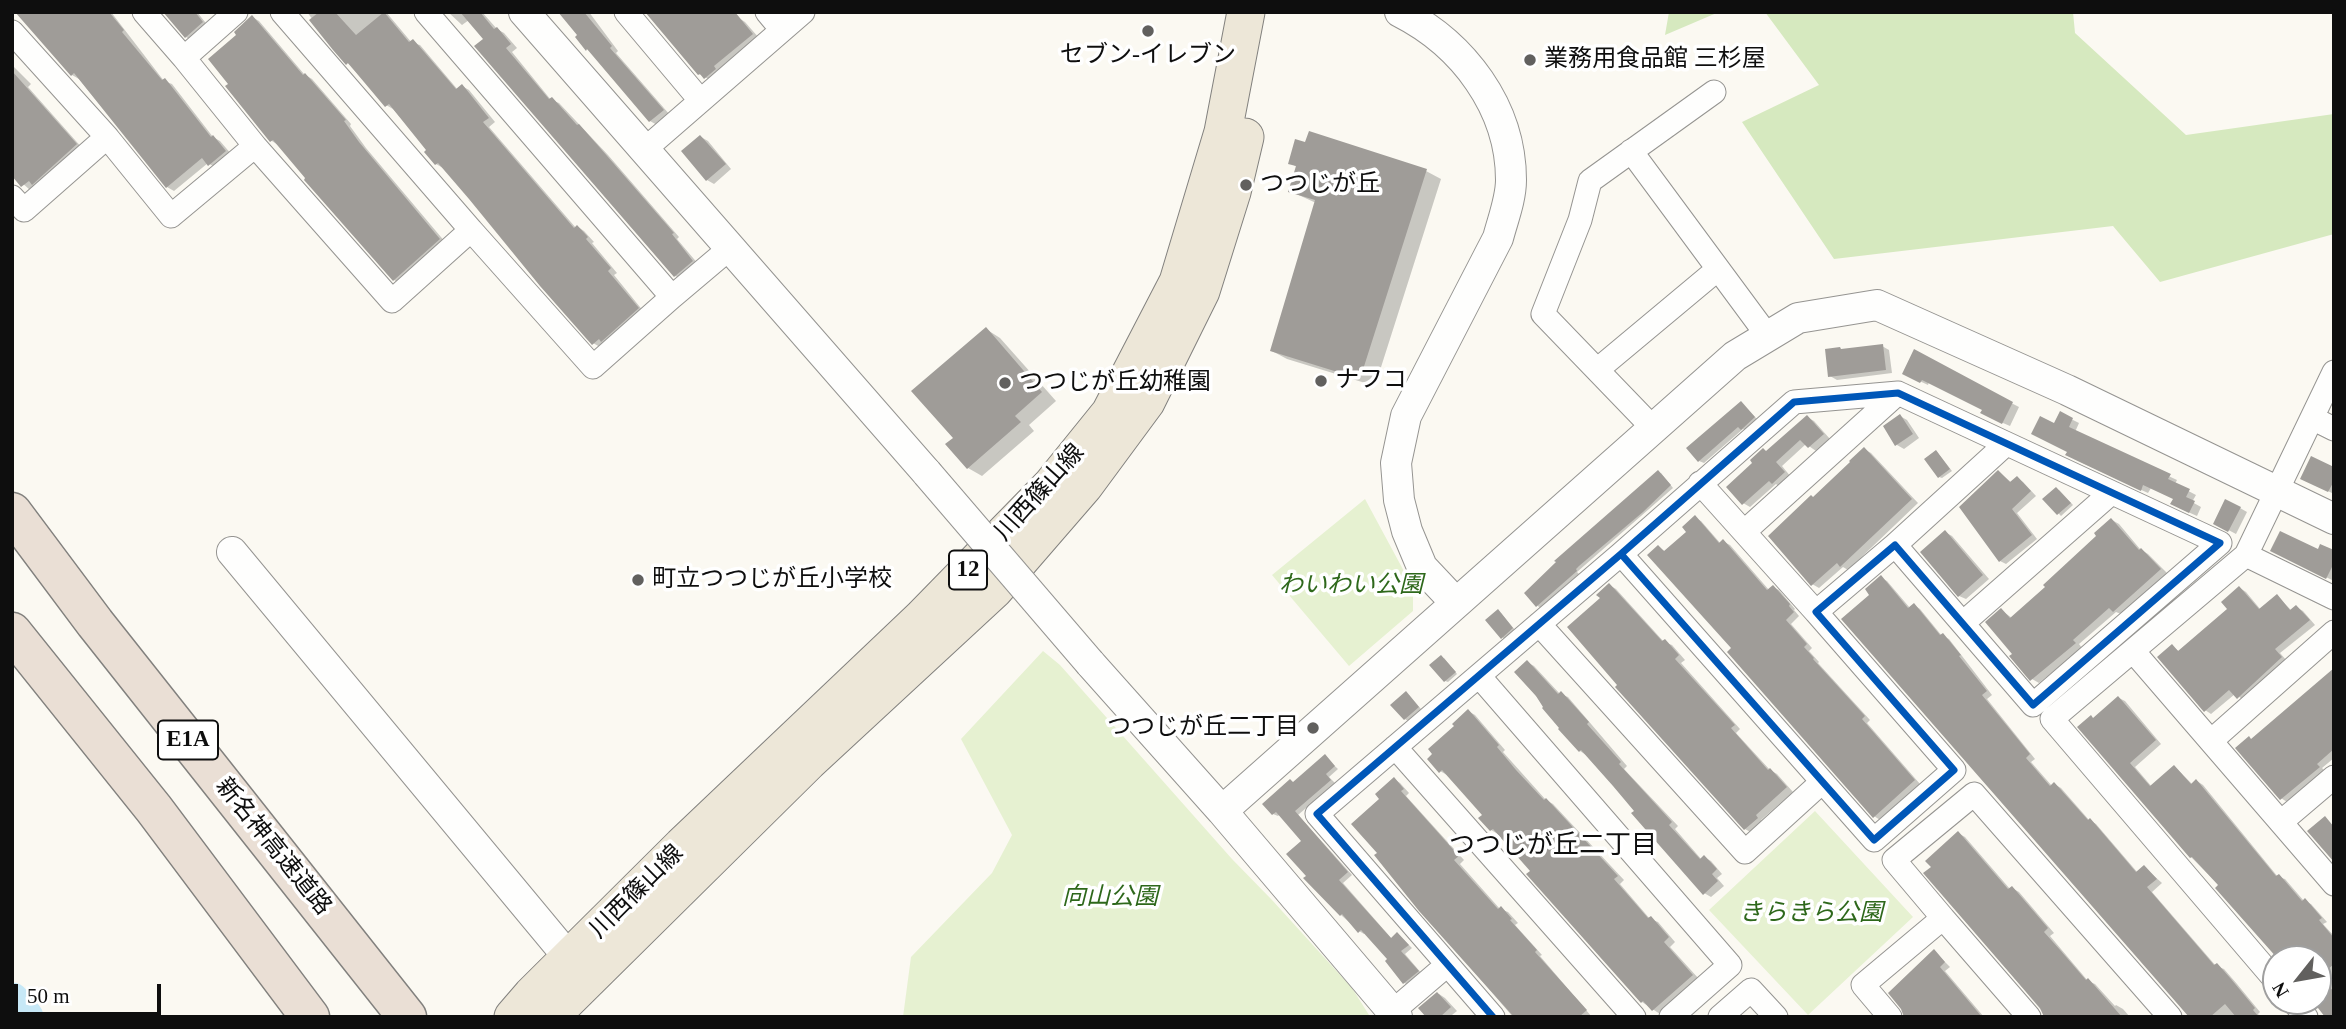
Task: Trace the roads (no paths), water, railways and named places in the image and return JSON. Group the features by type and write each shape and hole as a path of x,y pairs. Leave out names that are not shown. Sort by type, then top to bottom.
{"highway":[{"name":"新名神高速道路","path":"12,512 95,623 407,1017"},
{"name":"E1A","path":"12,632 154,810 310,1017"}],"main road":[{"name":"川西篠山線","path":"513,1017 682,846 922,618 1051,486 1110,413 1178,282 1223,132 1245,12"},
{"name":"川西篠山線","path":"550,1017 808,762 994,590 1084,486 1146,402 1201,291 1232,192 1248,125 1268,12"}],"street":[{"path":"144,12 255,146 392,301 471,230"},
{"path":"184,58 236,12"},
{"path":"282,12 593,367 730,248"},
{"path":"426,12 672,297"},
{"path":"524,12 1222,811 1395,1014 1447,965"},
{"path":"626,12 700,100"},
{"path":"767,12 782,30"},
{"path":"644,150 803,12"},
{"path":"1400,12 1426,25 1464,59 1494,107 1507,144 1511,181 1498,238 1406,416 1396,463 1399,500 1407,531 1423,567 1455,602"},
{"path":"12,32 107,137 171,216 255,146"},
{"path":"1653,428 1544,314 1580,220 1590,181 1714,92"},
{"path":"12,197 24,210 107,137"},
{"path":"1631,151 1767,335"},
{"path":"1597,370 1718,269"},
{"path":"1222,811 1735,356 1798,318 1877,305 2067,390 2334,519"},
{"path":"2262,965 2052,719 2246,555 2334,372"},
{"path":"1745,531 1898,393"},
{"path":"1493,1017 1317,814 1621,554 1794,401 1898,393 2220,543 2032,705 1895,545"},
{"path":"2312,418 2334,429"},
{"path":"1816,612 1895,545 2006,444"},
{"path":"1621,554 1874,840 1954,770 1700,483"},
{"path":"1963,623 2111,493"},
{"path":"232,552 570,959"},
{"path":"2246,555 2334,598"},
{"path":"1539,624 1745,852 1822,782"},
{"path":"2211,741 2334,632"},
{"path":"2133,651 2334,884"},
{"path":"1479,676 1730,965 1671,1017"},
{"path":"1395,747 1634,1017"},
{"path":"2281,822 2334,777"},
{"path":"2029,1017 1894,860 1974,794 2170,1017"},
{"path":"1890,1017 1863,985 1943,918"},
{"path":"1720,1017 1751,990 1776,1017"}],"waterway":[{"path":"12,1000 26,1017"}],"place":[{"name":"セブン-イレブン","path":"1148,31"},
{"name":"業務用食品館 三杉屋","path":"1530,60"},
{"name":"つつじが丘","path":"1246,185"},
{"name":"ナフコ","path":"1321,381"},
{"name":"つつじが丘幼稚園","path":"1005,383"},
{"name":"町立つつじが丘小学校","path":"638,580"},
{"name":"つつじが丘二丁目","path":"1313,728"}],"district":[{"name":"つつじが丘二丁目","path":"1553,846"}],"park label":[{"name":"わいわい公園","path":"1351,586"},
{"name":"向山公園","path":"1110,898"},
{"name":"きらきら公園","path":"1811,914"}]}
